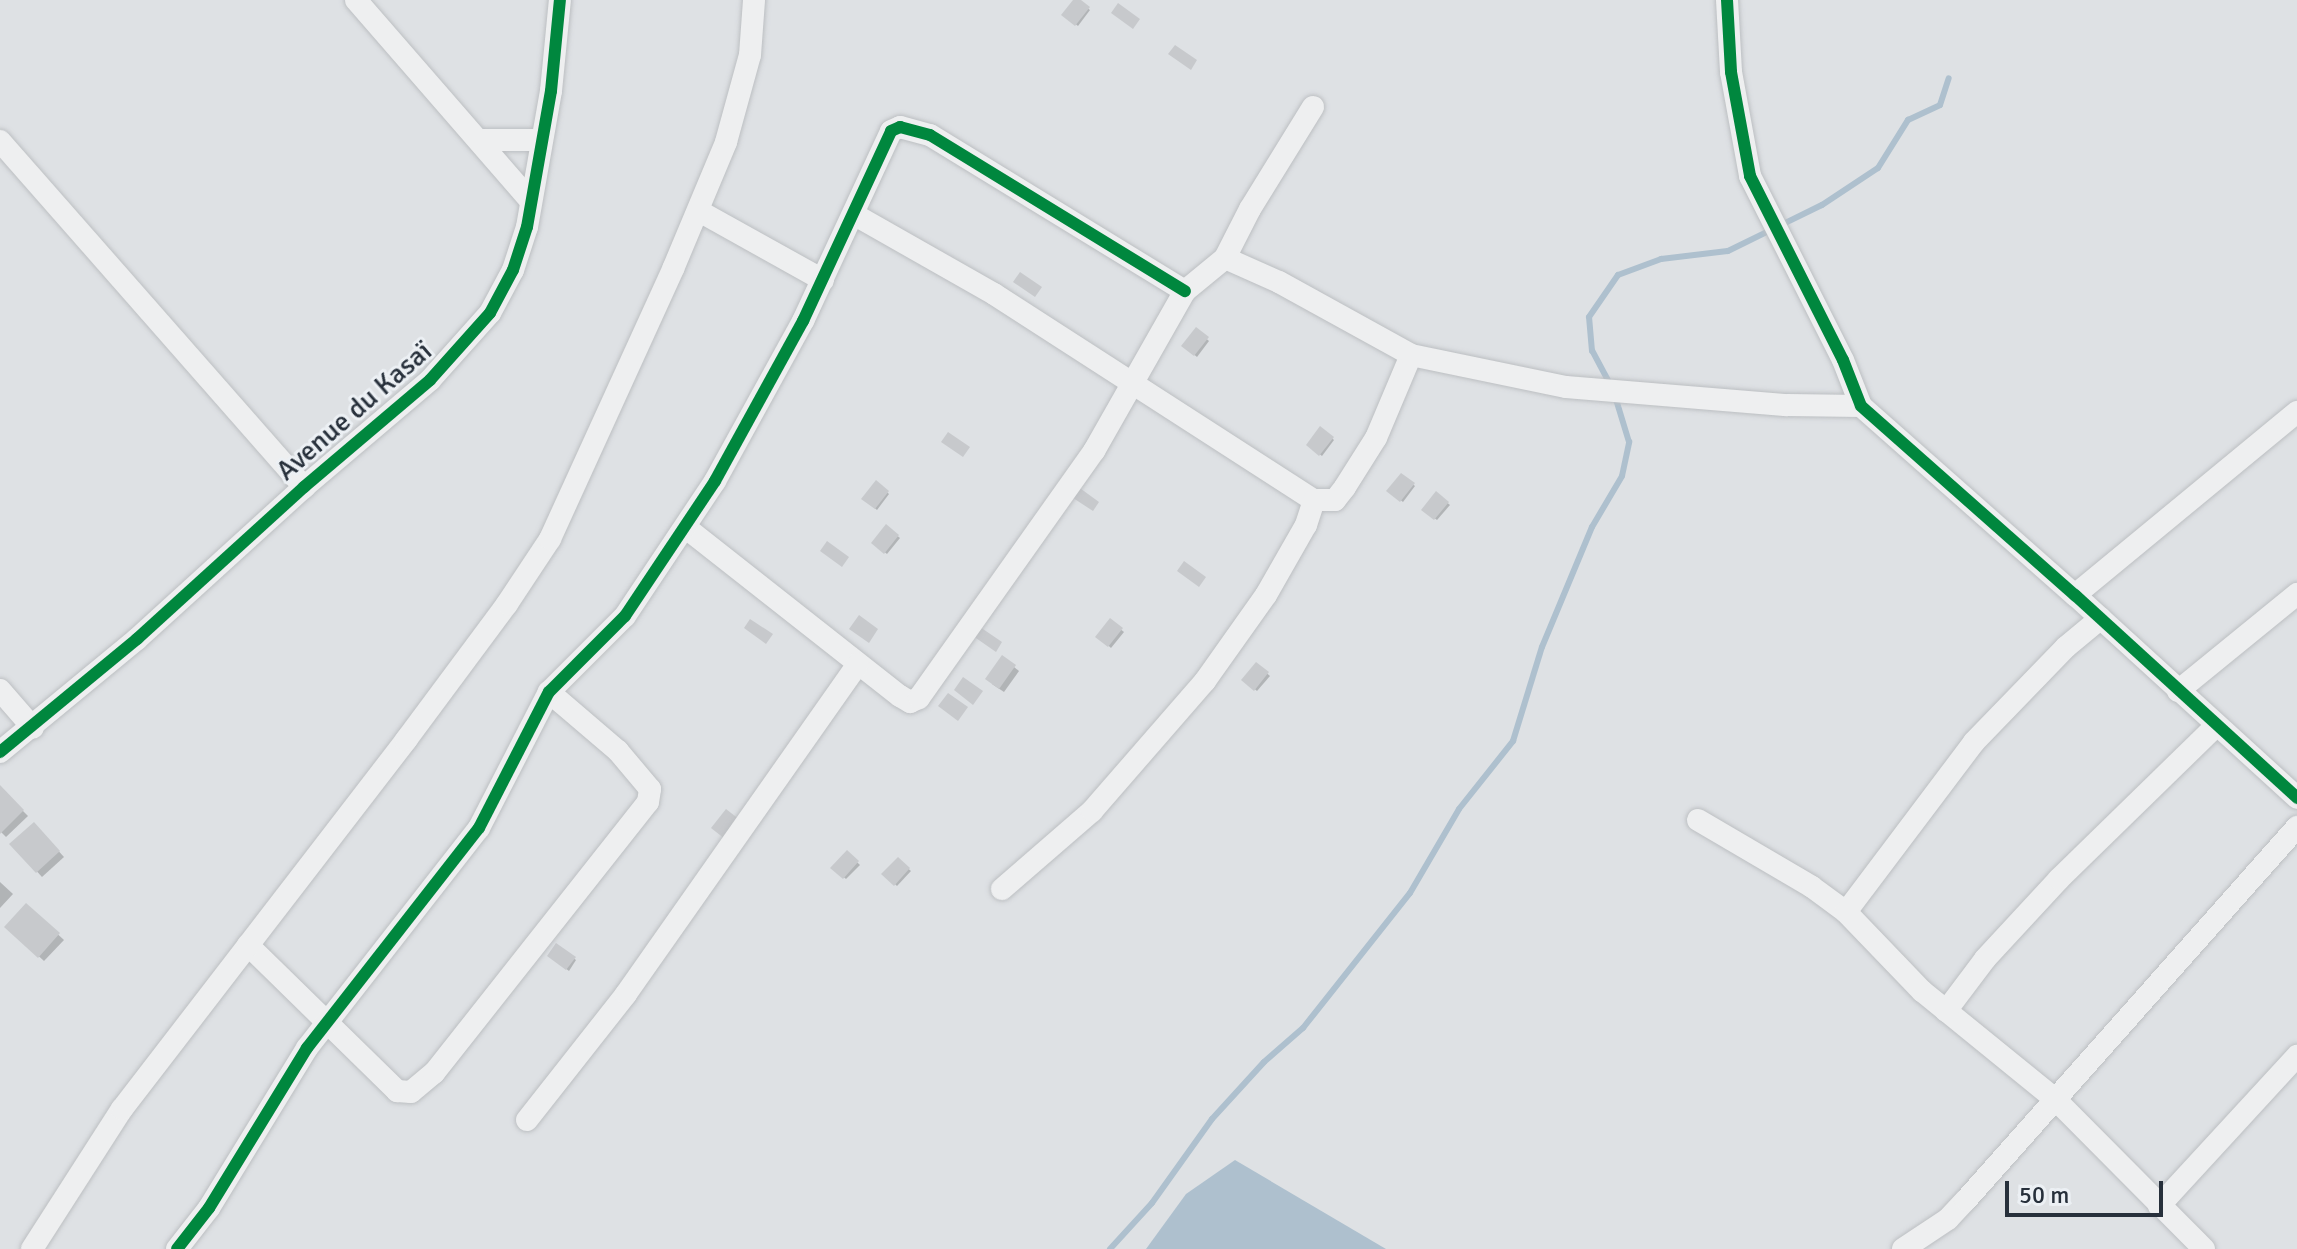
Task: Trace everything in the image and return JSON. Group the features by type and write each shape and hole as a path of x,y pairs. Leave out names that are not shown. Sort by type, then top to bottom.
{"street":[{"path":"356,0 530,200"},
{"name":"Avenue du Kasaï","path":"0,752 33,728 304,487 430,380 490,313 513,270 527,227 551,91 560,0"},
{"path":"32,1249 122,1109 507,604 550,539 699,211 726,142 750,55 754,0"},
{"path":"1727,0 1731,72 1750,176 1843,360 1861,406 2101,618 2216,726 2294,790"},
{"path":"685,527 910,702 919,698 1094,451 1185,291 1225,258 1250,209 1313,107"},
{"path":"177,1249 209,1208 268,1107 326,1022 479,828 549,692 625,616 685,527 763,396 823,280 855,215 884,140 900,127 930,135 1185,291"},
{"path":"479,140 540,140"},
{"path":"0,141 304,487"},
{"path":"699,211 823,280"},
{"path":"855,215 994,294 1314,500 1335,500 1354,474 1389,410 1411,355"},
{"path":"1225,258 1279,282 1411,355 1566,387 1787,405 1861,406"},
{"path":"2075,595 2297,412"},
{"path":"1002,889 1092,811 1205,681 1266,595 1306,525 1314,500"},
{"path":"2178,691 2297,594"},
{"path":"1846,912 1974,742 2066,647 2101,618"},
{"path":"527,1120 626,994 858,664"},
{"path":"0,690 33,728"},
{"path":"248,945 397,1091 411,1092 434,1073 642,810 650,789 618,751 549,692"},
{"path":"1946,1011 1985,959 2059,879 2216,726"},
{"path":"1698,820 1812,887 1846,912 1893,964 2056,1100 2204,1249"},
{"path":"1903,1249 1948,1219 2297,827"},
{"path":"2159,1206 2297,1056"}],"water":[{"path":"1235,1160 1386,1249 1146,1249 1186,1194"}],"building":[{"path":"1073,0 1081,0 1090,7 1075,26 1061,15"},
{"path":"1118,3 1140,19 1133,29 1111,13"},
{"path":"1175,45 1197,60 1191,70 1168,54"},
{"path":"1020,272 1042,287 1035,297 1013,282"},
{"path":"1196,327 1209,337 1194,356 1181,346"},
{"path":"1320,426 1334,437 1319,456 1306,445"},
{"path":"948,432 970,447 963,457 941,442"},
{"path":"1401,473 1415,483 1400,502 1386,491"},
{"path":"876,480 889,491 875,509 861,499"},
{"path":"1077,486 1099,502 1093,511 1070,496"},
{"path":"1436,491 1449,502 1434,520 1421,510"},
{"path":"886,524 899,535 884,554 871,543"},
{"path":"827,541 849,557 842,567 820,551"},
{"path":"1184,561 1206,577 1199,587 1177,571"},
{"path":"859,615 878,629 869,643 849,629"},
{"path":"1110,618 1123,628 1108,647 1095,637"},
{"path":"750,619 773,634 766,644 744,628"},
{"path":"980,627 1002,642 996,652 973,636"},
{"path":"1002,655 1016,665 999,689 985,679"},
{"path":"1256,662 1269,672 1254,691 1241,680"},
{"path":"963,677 983,691 973,705 954,690"},
{"path":"948,693 968,707 958,721 938,706"},
{"path":"0,785 24,810 0,834"},
{"path":"726,809 740,820 725,839 711,828"},
{"path":"34,822 60,851 36,873 9,844"},
{"path":"847,850 859,861 843,879 830,868"},
{"path":"898,857 910,868 894,886 881,874"},
{"path":"26,903 60,933 38,958 4,927"},
{"path":"556,943 576,957 566,970 547,956"}],"waterway":[{"path":"1611,386 1592,351 1589,317 1618,275 1661,259 1728,251 1822,205 1878,168 1908,120 1940,105 1949,78"},
{"path":"1110,1249 1152,1203 1212,1119 1264,1062 1303,1028 1410,893 1459,809 1513,741 1542,647 1592,527 1622,476 1629,442 1615,396"}],"cycle path":[{"path":"0,752 137,639 304,487 430,380 490,313 513,270 527,227 551,91 560,0"},
{"path":"1727,0 1731,72 1750,176 1843,360 1861,406 2075,595 2297,798"},
{"path":"177,1249 209,1208 307,1048 479,828 549,692 625,616 715,481 803,321 891,131 900,127 930,135 1185,291"}]}
